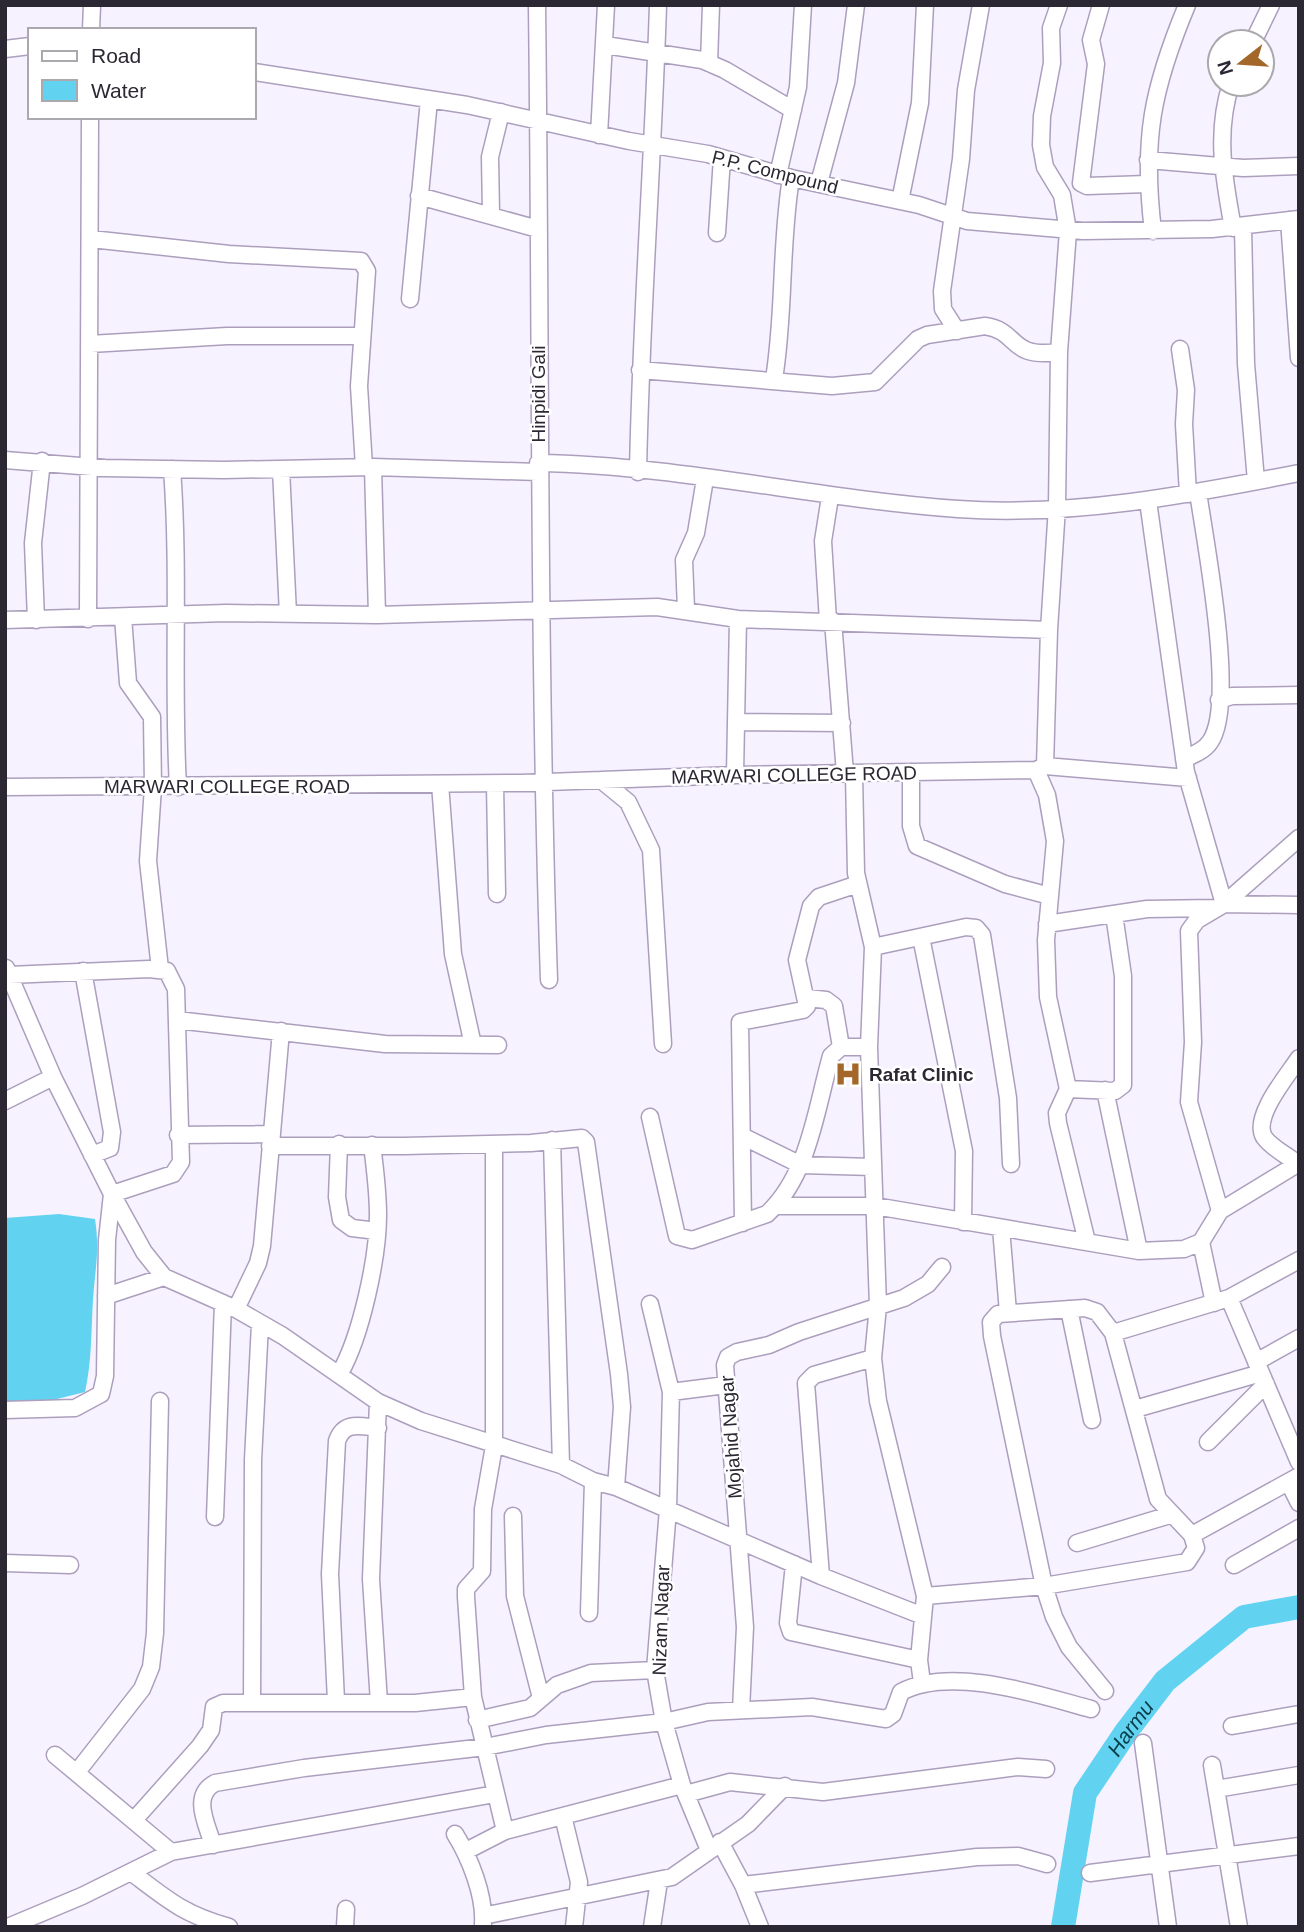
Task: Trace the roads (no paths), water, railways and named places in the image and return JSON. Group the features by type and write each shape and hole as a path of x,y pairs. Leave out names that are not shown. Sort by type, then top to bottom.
{"street":[{"path":"91,28 92,5"},
{"name":"Hinpidi Gali","path":"537,5 538,467 542,783 549,980"},
{"path":"599,135 606,5"},
{"path":"638,472 640,370 654,146 659,5"},
{"path":"709,63 711,5"},
{"path":"774,379 783,320 784,176 800,72 803,5"},
{"path":"819,183 846,83 856,5"},
{"path":"900,201 920,103 925,5"},
{"path":"957,331 941,302 961,159 966,90 981,5"},
{"path":"1059,5 1051,28 1052,63 1042,116 1041,145 1045,167 1062,195 1068,231 1059,352 1057,507 1041,768 1055,841 1047,924 1050,1015 1068,1089 1057,1113 1087,1242"},
{"path":"1101,5 1091,40 1096,64 1084,141 1081,183 1087,186 1147,184"},
{"path":"1153,230 1147,184 1149,122 1161,71 1187,5"},
{"path":"1260,28 1271,5"},
{"path":"605,45 657,51 709,63 793,110"},
{"path":"5,50 28,46"},
{"name":"P.P. Compound","path":"256,72 539,119 599,135 722,158 784,176 900,201 953,218 1068,231 1238,227 1294,219"},
{"path":"1228,98 1222,125 1222,167 1238,227 1256,481"},
{"path":"410,299 429,100"},
{"path":"491,214 490,157 501,112"},
{"path":"88,619 90,119"},
{"path":"717,233 722,158"},
{"path":"1148,160 1222,167 1299,166"},
{"path":"419,196 538,229"},
{"path":"1294,219 1299,358"},
{"path":"91,239 229,254 361,261 367,271 359,386 368,467 377,615"},
{"path":"640,370 774,379 832,386 864,385 886,374 918,339 994,327 1023,351 1033,354 1059,352"},
{"path":"90,344 237,336 362,336"},
{"path":"1180,349 1186,390 1184,424 1193,493 1221,663 1219,700 1211,740 1201,751 1184,759"},
{"path":"5,460 172,469 538,467 638,472 830,497 959,509 1057,507 1148,501 1299,473"},
{"path":"36,620 33,543 42,461"},
{"path":"281,468 288,614"},
{"path":"172,469 178,615 173,705 178,787"},
{"path":"686,609 685,554 696,533 705,479"},
{"path":"830,497 823,541 830,621 849,774 858,884 873,947 869,1047 878,1306 873,1358 878,1401 925,1595 919,1660 922,1683"},
{"path":"1148,501 1184,759 1220,906"},
{"path":"5,620 178,615 377,615 686,609 738,619 1049,630"},
{"path":"123,617 128,683 152,717 153,787 148,861 160,969"},
{"path":"735,775 738,619"},
{"path":"1219,700 1232,696 1299,695"},
{"path":"736,722 842,723"},
{"name":"MARWARI COLLEGE ROAD","path":"5,787 495,784 1041,768 1188,778"},
{"path":"911,772 911,826 917,846 1004,884 1050,896"},
{"path":"601,780 628,803 651,850 663,1044"},
{"path":"440,784 453,954 472,1045"},
{"path":"495,784 497,894"},
{"path":"1220,1211 1192,1122 1188,1085 1193,1042 1189,931 1197,920 1220,906 1299,838"},
{"path":"743,1223 744,1137 740,1023 803,1010 807,998 797,960 811,906 819,897 858,884"},
{"path":"1047,924 1147,909 1299,905"},
{"path":"1068,1089 1115,1091 1123,1085 1123,976 1114,914"},
{"path":"873,947 966,927 976,928 982,935 1008,1098 1011,1164"},
{"path":"920,937 964,1151 963,1222"},
{"path":"112,1194 179,1169 174,980 167,971 160,969 7,971 53,1077 112,1194 144,1252 164,1277 230,1306 340,1373 378,1402 421,1421 561,1465 593,1481 616,1487 821,1576 923,1616"},
{"path":"83,971 112,1132 110,1148 92,1155"},
{"path":"807,998 826,1000 834,1006 841,1047"},
{"path":"177,1020 385,1044 498,1045"},
{"path":"215,1517 230,1306 262,1246 281,1031"},
{"path":"650,1117 677,1236 692,1240 767,1214 776,1206 786,1195 801,1165 831,1056 841,1047 869,1047"},
{"path":"776,1206 874,1206 1139,1251 1184,1249 1201,1242 1220,1211 1298,1164 1265,1138 1261,1127 1264,1111 1299,1058"},
{"path":"5,1101 53,1077"},
{"path":"1105,1090 1139,1251"},
{"path":"178,1135 372,1145 494,1144 582,1138 586,1143 619,1374 622,1407 616,1487"},
{"path":"744,1137 801,1165 873,1167"},
{"path":"552,1140 561,1465"},
{"path":"340,1144 337,1197 341,1220 352,1228 377,1231"},
{"path":"494,1144 494,1446 481,1521 482,1572 466,1589 473,1697 505,1831"},
{"path":"340,1373 356,1342 377,1231 378,1195 372,1145"},
{"path":"5,1410 75,1408 101,1394 105,1376 108,1223 112,1194"},
{"path":"1001,1228 1008,1312"},
{"path":"1201,1242 1221,1301 1261,1373 1299,1462"},
{"path":"1113,1333 1221,1301 1299,1260"},
{"name":"Mojahid Nagar","path":"741,1710 744,1627 726,1385 725,1365 728,1357 918,1292 942,1267"},
{"path":"106,1296 164,1277"},
{"name":"Nizam Nagar","path":"650,1304 671,1392 668,1509 655,1670 664,1722 684,1789 714,1846 743,1885 760,1927"},
{"path":"925,1595 1044,1586 1187,1562 1196,1548 1192,1535 1170,1515 1158,1499 1113,1333 1097,1312 1085,1308 1008,1312 998,1314 991,1322 1044,1586 1069,1647 1105,1691"},
{"path":"1069,1309 1092,1420"},
{"path":"252,1703 253,1460 260,1324"},
{"path":"1208,1442 1261,1373 1299,1338"},
{"path":"821,1576 806,1383 814,1376 873,1358"},
{"path":"1135,1409 1261,1373"},
{"path":"671,1392 726,1385"},
{"path":"77,1772 142,1689 151,1667 155,1633 160,1401"},
{"path":"378,1402 371,1579 379,1703"},
{"path":"335,1701 330,1574 337,1441 341,1430 349,1425 378,1427"},
{"path":"1192,1535 1294,1479 1299,1503"},
{"path":"589,1613 593,1481"},
{"path":"1077,1543 1170,1515"},
{"path":"513,1516 514,1596 541,1698"},
{"path":"1234,1565 1299,1528"},
{"path":"5,1563 70,1565"},
{"path":"794,1564 788,1623 791,1632 919,1660"},
{"path":"477,1720 530,1707 557,1685 591,1673 655,1670"},
{"path":"212,1845 202,1795 215,1783 304,1768 485,1747 546,1735 664,1722 708,1712 812,1707 886,1718 893,1714 901,1692 922,1683 990,1684 1091,1709"},
{"path":"135,1819 200,1746 211,1730 214,1707 223,1703 379,1703 473,1697"},
{"path":"1232,1726 1299,1714"},
{"path":"1143,1743 1168,1927"},
{"path":"55,1755 172,1852"},
{"path":"1212,1765 1239,1927"},
{"path":"466,1851 505,1831 684,1789 730,1782 822,1792 1018,1768 1046,1769"},
{"path":"1216,1789 1299,1775"},
{"path":"456,1834 466,1851 483,1921 672,1877 748,1824 785,1786"},
{"path":"8,1927 172,1852 495,1794"},
{"path":"563,1816 579,1882 574,1927"},
{"path":"1090,1873 1299,1846"},
{"path":"743,1885 977,1857 1018,1856 1047,1864"},
{"path":"131,1872 195,1917 229,1927"},
{"path":"652,1927 659,1881"},
{"path":"345,1927 346,1909"}],"water":[{"path":"59,1214 95,1219 97,1260 85,1392 33,1405 5,1401 5,1218"}],"waterway":[{"name":"Harmu","path":"1063,1927 1085,1793 1126,1732 1165,1681 1244,1617 1299,1607"}],"place":[{"name":"Rafat Clinic","path":"848,1074"}]}
